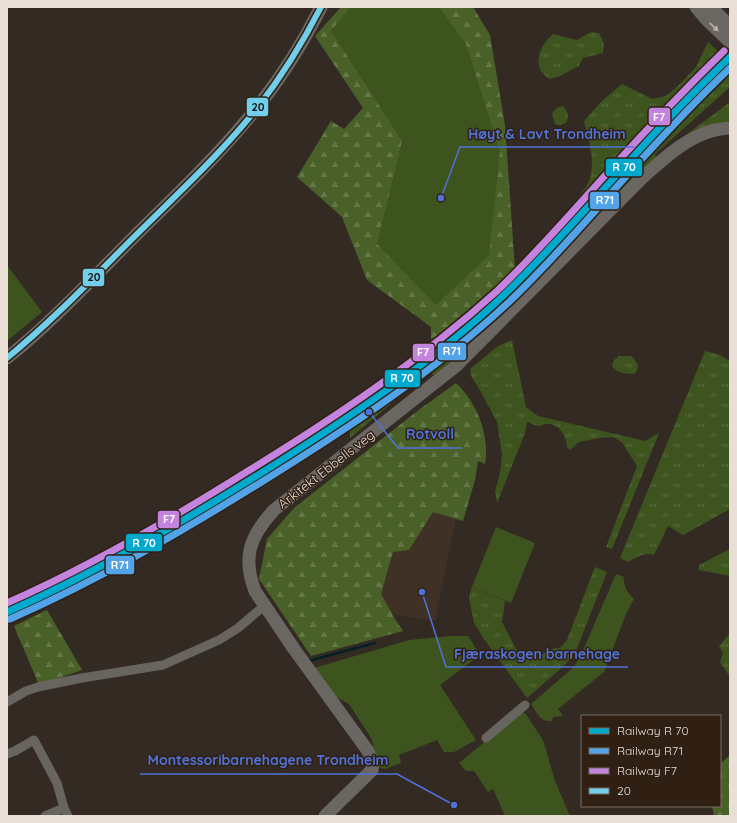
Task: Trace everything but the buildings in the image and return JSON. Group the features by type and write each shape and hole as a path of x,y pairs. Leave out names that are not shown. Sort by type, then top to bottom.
{"street":[{"path":"7,358 75,297 200,171 246,121 281,74 309,31 321,7"},
{"path":"696,7 730,42"},
{"path":"711,7 730,26"},
{"name":"Arkitekt Ebbells veg","path":"325,816 369,773 373,767 373,760 353,729 264,606 255,591 248,564 252,540 259,528 270,514 456,366 641,178 662,159 698,136 713,131 730,128"},
{"path":"7,702 26,691 38,687 82,678 163,665 220,640 238,628 264,606"},
{"path":"486,738 525,705"},
{"path":"7,754 16,751 34,740 57,783 66,812 45,816"}],"shaded area":[{"path":"372,493 456,518 435,621 333,605"}],"green space":[{"path":"341,7 473,7 490,35 505,125 515,269 431,347 431,327 367,280 342,217 297,177 331,121 344,129 363,108 315,36"},
{"path":"350,7 439,7 466,44 500,152 489,255 436,305 377,244 402,141 331,31"},
{"path":"591,32 599,33 604,43 603,53 583,58 579,66 560,76 550,79 544,74 538,63 539,57 544,45 553,34 577,40"},
{"path":"708,42 724,57 664,114 570,213 569,210 590,180 592,163 590,146 584,121 601,102 622,84 652,99 666,96 696,67"},
{"path":"730,65 730,87 655,154 656,157 458,356 435,376 427,371 435,365 434,362 524,281 582,221 619,179 690,104"},
{"path":"730,102 730,124 674,144"},
{"path":"563,106 568,114 567,122 561,125 555,124 552,114 556,108"},
{"path":"7,265 42,312 7,341"},
{"path":"512,340 526,407 538,416 645,441 659,433 612,549 606,547 637,466 622,442 613,437 579,442 570,450 567,447 566,439 560,429 553,425 545,424 538,426 527,422 525,433 497,503 495,491 500,474 502,454 497,422 471,376 470,369 498,346"},
{"path":"705,351 720,355 730,361 730,509 683,535 668,526 654,555 644,555 628,562 620,558"},
{"path":"619,356 631,356 635,360 638,367 634,374 619,372 614,369 612,366 614,360"},
{"path":"421,375 426,377 406,391 350,438 350,423 367,417 374,407 384,399 404,384"},
{"path":"456,383 476,410 484,431 486,442 485,464 478,461 475,480 463,521 433,512 409,550 393,552 381,594 403,631 311,656 259,579 267,539 294,508 420,409"},
{"path":"496,527 535,543 511,603 472,587"},
{"path":"730,549 730,576 699,570 699,565"},
{"path":"595,567 607,572 576,651 566,664 527,698 474,623 469,598 472,587 505,601 502,622 516,649 525,656 535,657 555,648 560,648 567,640"},
{"path":"616,574 624,577 626,589 634,599 626,614 604,672 558,709 563,716 553,717 552,721 542,719 531,704 574,667 581,655"},
{"path":"47,610 82,670 39,685 14,626"},
{"path":"730,633 730,677 720,662 723,653 719,646"},
{"path":"450,636 468,636 480,655 440,685 476,740 454,752 444,752 437,740 399,755 401,763 385,769 380,768 371,738 349,704 334,696 314,668 409,640"},
{"path":"521,712 525,713 543,740 555,781 570,816 505,816 493,789 488,792 474,771 466,771 459,763"},
{"path":"730,755 730,816 714,816 712,807 721,807 721,763"}],"waterway":[{"path":"308,661 375,643"}],"transit line":[{"name":"20","path":"7,358 40,330 71,300 197,175 228,142 258,107 284,71 321,7"},
{"path":"7,612 104,565 258,475 386,391 446,345 476,321 522,277 664,123 730,57"}],"rail line":[{"name":"F7","path":"7,603 100,558 189,507 281,451 345,409 438,341 512,277 555,232 652,124 724,51"},
{"name":"R71","path":"10,619 74,589 137,556 199,520 325,442 420,376 480,328 524,288 567,243 675,123 730,68"}],"place":[{"name":"Høyt & Lavt Trondheim","path":"441,198"},
{"name":"Rotvoll","path":"369,412"},
{"name":"Fjæraskogen barnehage","path":"422,592"},
{"name":"Montessoribarnehagene Trondheim","path":"454,805"}]}
